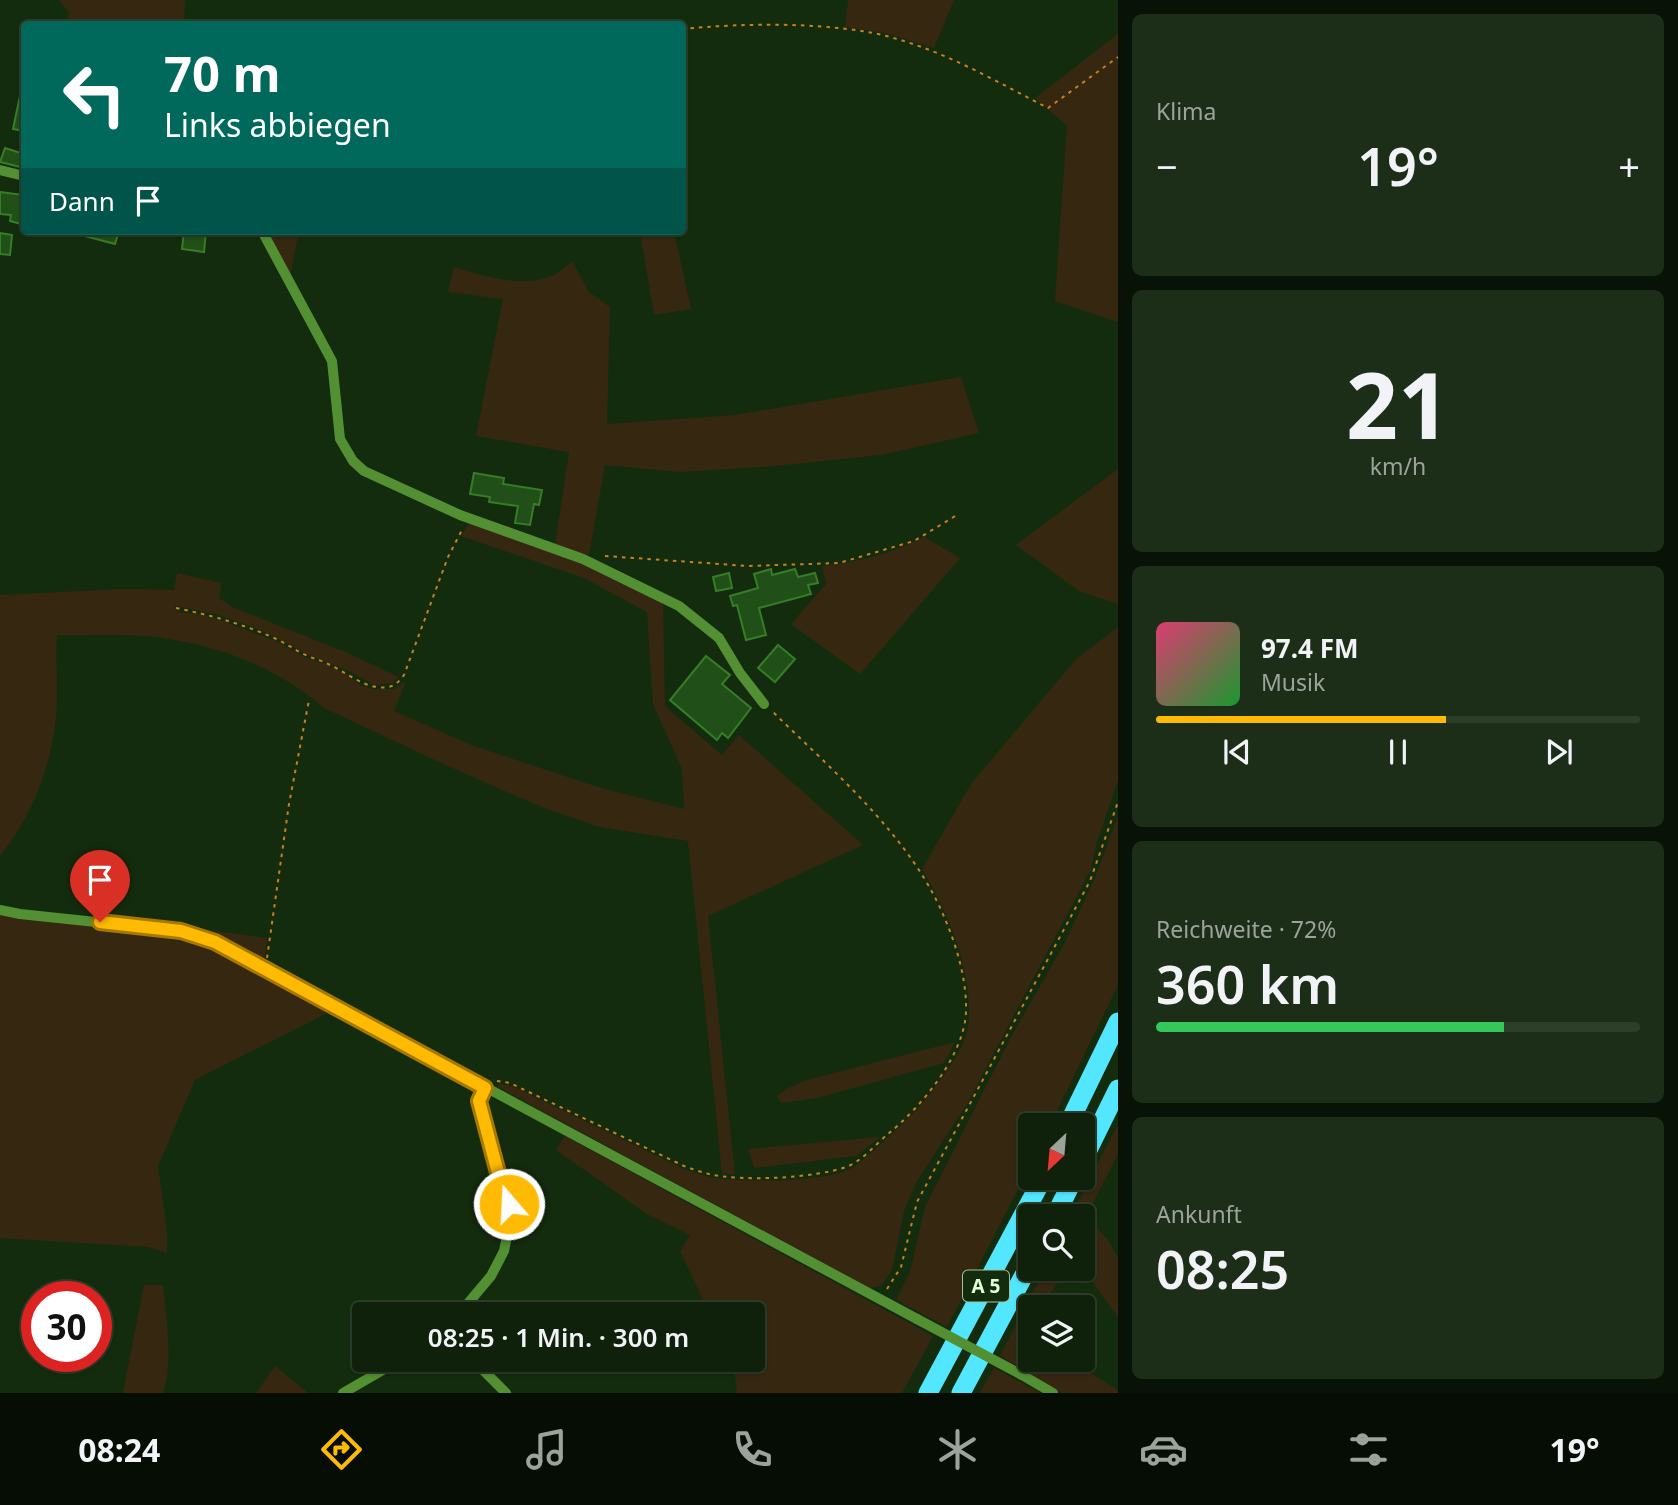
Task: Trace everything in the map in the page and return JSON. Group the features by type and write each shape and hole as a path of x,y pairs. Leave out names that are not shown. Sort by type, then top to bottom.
{"highway":[{"path":"1074,1113 1118,1022"},
{"path":"1096,1134 1118,1089"},
{"name":"A 5","path":"928,1393 1037,1190"},
{"name":"A 5","path":"961,1393 1021,1281"}],"street":[{"path":"0,170 21,175"},
{"path":"264,235 332,361 337,421 344,448 364,471 468,518 583,559 679,606 719,638 740,673 764,704"},
{"path":"0,910 181,931 215,942 1052,1393"},
{"path":"468,1302 491,1276 504,1251 509,1226 509,1204 479,1101 485,1088"},
{"path":"343,1393 379,1372"},
{"path":"485,1372 506,1393"}],"path":[{"path":"686,29 782,26 864,31 934,51 1048,108 1118,57"},
{"path":"583,559 608,556 675,563 748,566 839,563 914,541 957,515"},
{"path":"176,608 242,625 325,662 362,682 379,688 392,687 398,684 404,675 448,557 468,518"},
{"path":"265,970 289,804 309,700"},
{"path":"485,1088 490,1082 499,1080 510,1083 684,1166 710,1175 741,1178 813,1174 849,1166 898,1126 923,1099 949,1063 962,1036 966,1012 964,983 945,919 931,889 905,849 764,704"},
{"path":"881,1299 901,1267 917,1202 1090,881 1118,802"}],"shaded area":[{"path":"59,0 185,0 184,21 68,21 69,13"},
{"path":"848,0 954,0 934,48 885,33 845,27"},
{"path":"1118,34 1118,322 1055,301 1067,126 1035,98"},
{"path":"267,235 298,235 290,276"},
{"path":"641,235 675,235 691,309 654,315"},
{"path":"572,261 589,292 610,307 607,424 735,415 961,377 979,433 881,455 775,466 680,472 605,465 589,554 555,546 569,452 476,436 503,299 448,292 454,267 504,280 529,281 554,275"},
{"path":"1118,469 1118,604 1079,591 1016,545"},
{"path":"470,521 567,556 663,601 665,706 722,755 739,735 863,845 708,916 735,1175 722,1173 688,841 600,827 544,808 324,708 271,672 211,648 155,637 57,635 57,707 50,754 38,791 22,825 0,856 0,595 123,589 174,590 177,573 221,583 219,598 232,607 343,651 399,677 392,683 374,685 250,626 216,614 175,606 175,611 208,616 276,641 306,658 346,674 360,685 373,689 394,689 406,681 394,711 471,745 601,788 684,809 682,769 653,704 647,612 584,578 461,536"},
{"path":"924,537 960,558 860,674 791,624 826,584 822,566 874,556"},
{"path":"1118,627 1118,780 1091,869 967,1104 917,1181 904,1211 892,1270 881,1286 869,1288 498,1087 499,1084 512,1086 684,1169 707,1177 746,1180 805,1179 840,1173 855,1166 898,1128 929,1095 957,1055 968,1029 969,1000 962,961 941,904 922,869 971,784 1076,659"},
{"path":"1118,816 1118,985 1056,1113 1018,1113 1018,1189 947,1327 896,1300 910,1272 925,1207 1011,1037 1064,944 1094,880"},
{"path":"0,913 175,933 216,947 333,1010 195,1080 158,1166 167,1232 167,1253 148,1247 0,1238"},
{"path":"173,925 267,938 264,964"},
{"path":"955,1042 944,1063 817,1098 781,1103 777,1096 807,1080"},
{"path":"1118,1124 1118,1154 1092,1204 1077,1204 1084,1190 1096,1190 1096,1167"},
{"path":"565,1136 933,1336 902,1393 737,1393 733,1372 765,1372 765,1302 704,1302 680,1251 690,1235 647,1214 556,1150"},
{"path":"880,1137 857,1156 754,1168 748,1149"},
{"path":"1095,1226 1108,1240 1118,1258 1118,1317 1092,1281 1095,1281"},
{"path":"1039,1281 1058,1281 1050,1295 1032,1295"},
{"path":"144,1285 163,1285 168,1340 166,1380 163,1393 123,1393"},
{"path":"1018,1321 1018,1367 1000,1356"},
{"path":"275,1366 308,1393 256,1393"},
{"path":"994,1368 1041,1393 980,1393"},
{"path":"1026,1372 1089,1372 1118,1390 1118,1393 1060,1393"}],"building":[{"path":"20,96 21,130 13,129"},
{"path":"5,148 21,153 21,167 0,162"},
{"path":"0,192 21,195 21,224 10,221 11,215 0,214"},
{"path":"0,233 12,235 10,255 0,254"},
{"path":"81,235 118,235 115,244"},
{"path":"184,235 206,235 204,252 182,249"},
{"path":"474,473 504,478 503,484 542,490 539,505 534,504 530,525 515,523 518,506 489,502 490,497 470,494"},
{"path":"771,569 772,575 795,569 798,577 815,573 818,583 808,585 811,594 759,608 766,635 746,640 737,605 733,606 730,596 758,588 754,574"},
{"path":"729,573 732,588 716,591 713,577"},
{"path":"778,645 795,659 775,682 758,668"},
{"path":"706,656 730,675 722,684 751,708 728,738 722,733 717,740 670,700"}],"route":[{"path":"100,922 181,931 215,942 485,1088 479,1101 509,1204"}]}
